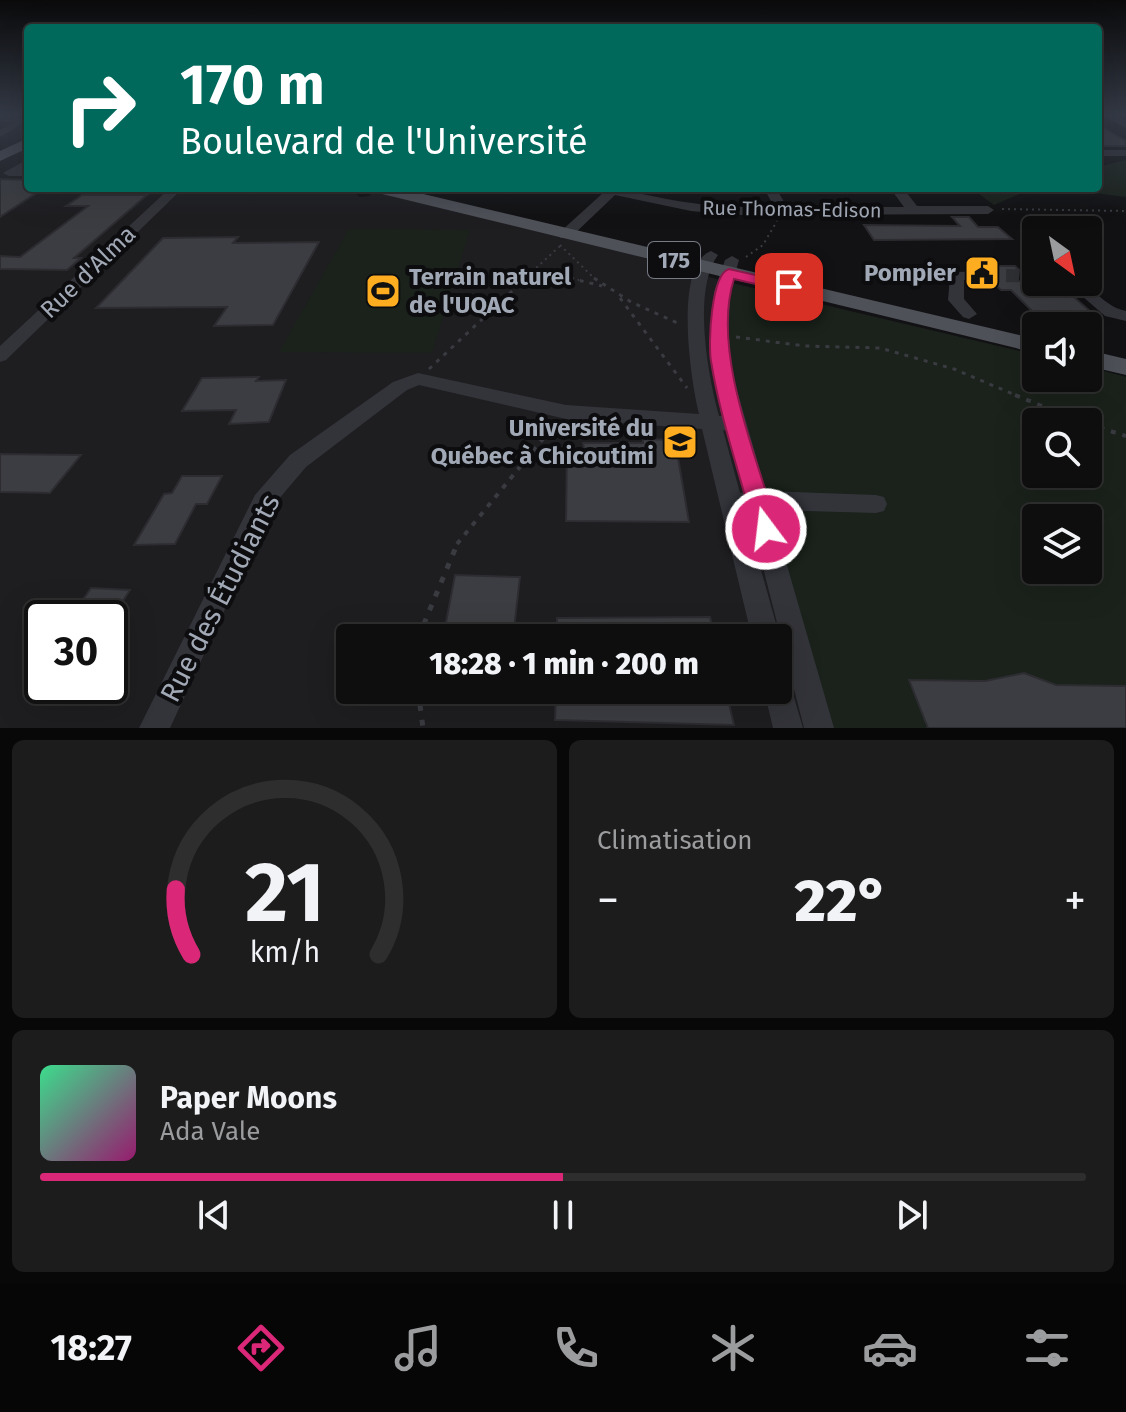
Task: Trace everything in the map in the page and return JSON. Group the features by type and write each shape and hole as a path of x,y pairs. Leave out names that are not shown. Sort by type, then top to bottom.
{"main road":[{"name":"175","path":"394,192 567,235 723,263 969,322 1022,341"},
{"name":"175","path":"432,192 567,235"},
{"name":"175","path":"969,322 1022,328"},
{"path":"1102,344 1126,350"},
{"path":"1102,361 1126,367"}],"street":[{"path":"1102,153 1126,153"},
{"path":"3,173 24,164"},
{"path":"3,173 24,173"},
{"name":"Rue d'Alma","path":"0,356 173,192"},
{"path":"567,235 611,192"},
{"name":"Rue Thomas-Edison","path":"617,192 691,207 783,211 988,210"},
{"path":"772,192 783,211"},
{"path":"900,192 912,211"},
{"path":"723,263 696,331 699,377 758,501 819,728"},
{"path":"723,263 719,359 732,499 763,624"},
{"path":"969,322 956,300 957,276 986,275"},
{"path":"1091,296 1111,313 1126,316"},
{"path":"418,379 566,412 724,424"},
{"name":"Rue des Étudiants","path":"154,728 263,501 298,461 400,386 418,379"},
{"path":"732,499 876,504"},
{"path":"782,704 788,728"}],"path":[{"path":"988,210 1126,211"},
{"path":"723,263 763,245 783,211"},
{"path":"418,379 567,235 584,273 631,304 696,331"},
{"path":"530,274 569,278 605,287"},
{"path":"618,295 724,424"},
{"path":"720,334 805,346 880,348 954,369 1047,408"},
{"path":"424,624 460,537 566,412"},
{"path":"1102,428 1126,436"},
{"path":"420,704 423,728"}],"shaded area":[{"name":"Université du Québec à Chicoutimi","path":"0,148 24,148 24,192 353,192 360,197 374,192 394,192 565,235 720,280 1022,352 1022,392 1102,392 1102,371 1126,377 1126,728 0,728"},
{"path":"1126,160 1126,197 1087,192 1102,192 1102,166"},
{"path":"976,192 1024,192 994,205"},
{"name":"Terrain naturel de l'UQAC","path":"349,229 470,230 432,353 279,352"},
{"path":"725,282 1022,352 1022,392 1102,392 1102,371 1126,377 1126,728 818,728 719,359"}],"building":[{"path":"0,179 24,180 24,192 38,192 0,217"},
{"path":"82,195 147,195 74,258 81,258 67,270 0,269 0,256 20,257 88,206 66,206"},
{"path":"952,217 969,217 978,227 998,227 1012,239 874,240 864,225 960,226"},
{"path":"238,237 233,243 319,242 273,325 214,326 227,307 96,308 163,238"},
{"path":"977,266 1015,266 1019,270 1018,281 1022,282 1022,296 1073,296 1091,312 1033,312 1011,290 1001,290 991,281 993,270"},
{"path":"259,377 256,381 286,380 269,422 229,424 236,410 182,411 202,378"},
{"path":"643,439 675,440 689,522 566,521 567,448 584,449 583,443 643,443"},
{"path":"0,454 81,455 50,493 0,492"},
{"path":"182,476 222,476 207,504 196,504 175,544 134,545 164,494 172,493"},
{"path":"455,575 520,577 515,624 446,624"},
{"path":"91,588 130,590 124,600 83,600"},
{"path":"710,617 712,624 557,624 557,618"},
{"path":"1024,673 1056,685 1126,686 1126,728 928,728 909,680 985,681"},
{"path":"556,704 729,704 734,725 555,720"}],"tunnel":[{"path":"986,275 1022,276"}],"place":[{"name":"Pompier","path":"982,273"},
{"name":"Terrain naturel de l'UQAC","path":"383,291"},
{"name":"Université du Québec à Chicoutimi","path":"680,442"}],"route":[{"path":"766,529 719,359 722,292 729,273 789,287"}]}
